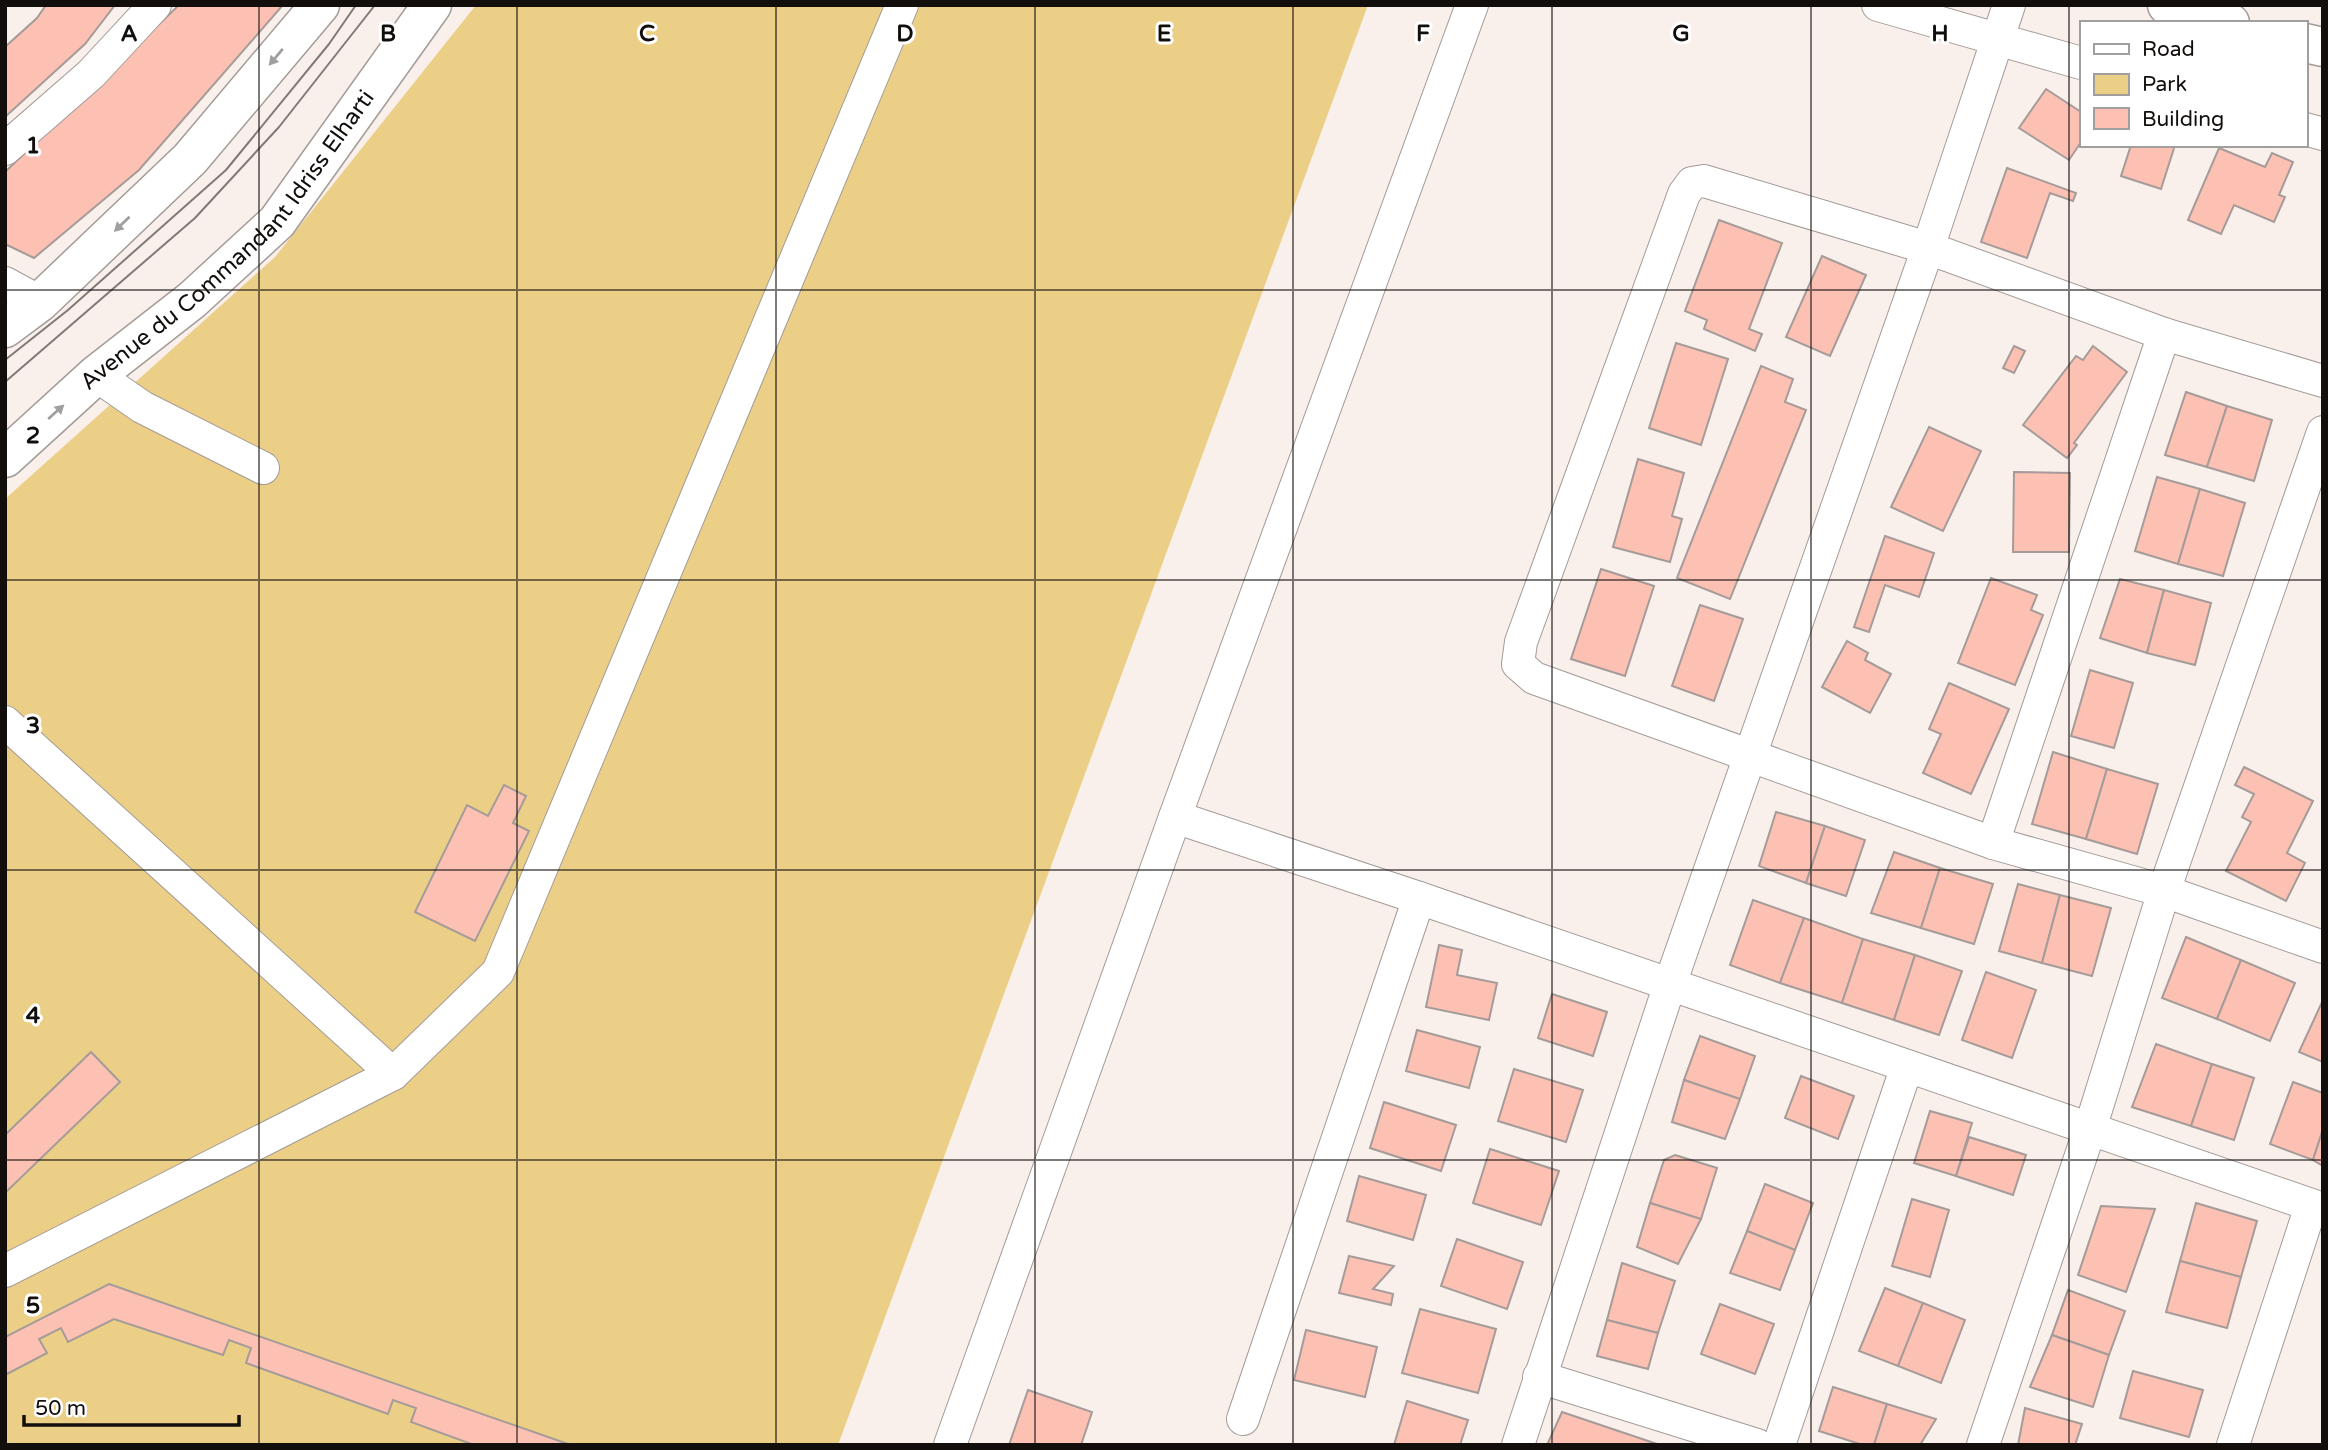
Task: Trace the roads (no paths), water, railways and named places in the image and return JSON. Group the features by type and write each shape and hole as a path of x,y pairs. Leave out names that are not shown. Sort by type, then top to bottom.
{"main road":[{"path":"5,328 40,302 190,159 320,5"},
{"name":"Avenue du Commandant Idriss Elharti","path":"5,458 96,375 192,300 277,222 432,5"},
{"path":"2167,5 2223,21"}],"street":[{"path":"5,149 91,74 155,5"},
{"path":"5,1271 393,1074 498,972 902,5"},
{"path":"950,1445 1175,817 1472,5"},
{"path":"1878,5 2080,63"},
{"path":"1518,1445 1670,984 1928,248 2009,5"},
{"path":"2323,381 2164,334 1928,248 1704,181 1692,183 1684,194 1521,642 1518,664 1534,678 1993,843 2165,891 2323,947"},
{"path":"5,283 40,302"},
{"path":"1993,843 2164,334"},
{"path":"96,375 142,407 263,468"},
{"path":"1983,1445 2091,1129 2165,891 2323,432"},
{"path":"5,722 393,1074"},
{"path":"1175,817 1419,898 2317,1208 2233,1445"},
{"path":"1244,1419 1419,898"},
{"path":"1779,1445 1907,1066"},
{"path":"1539,1377 1757,1445"}],"tram line":[{"path":"5,360 68,310 226,170 329,44 356,5"},
{"path":"5,382 195,218 279,127 375,5"}]}
